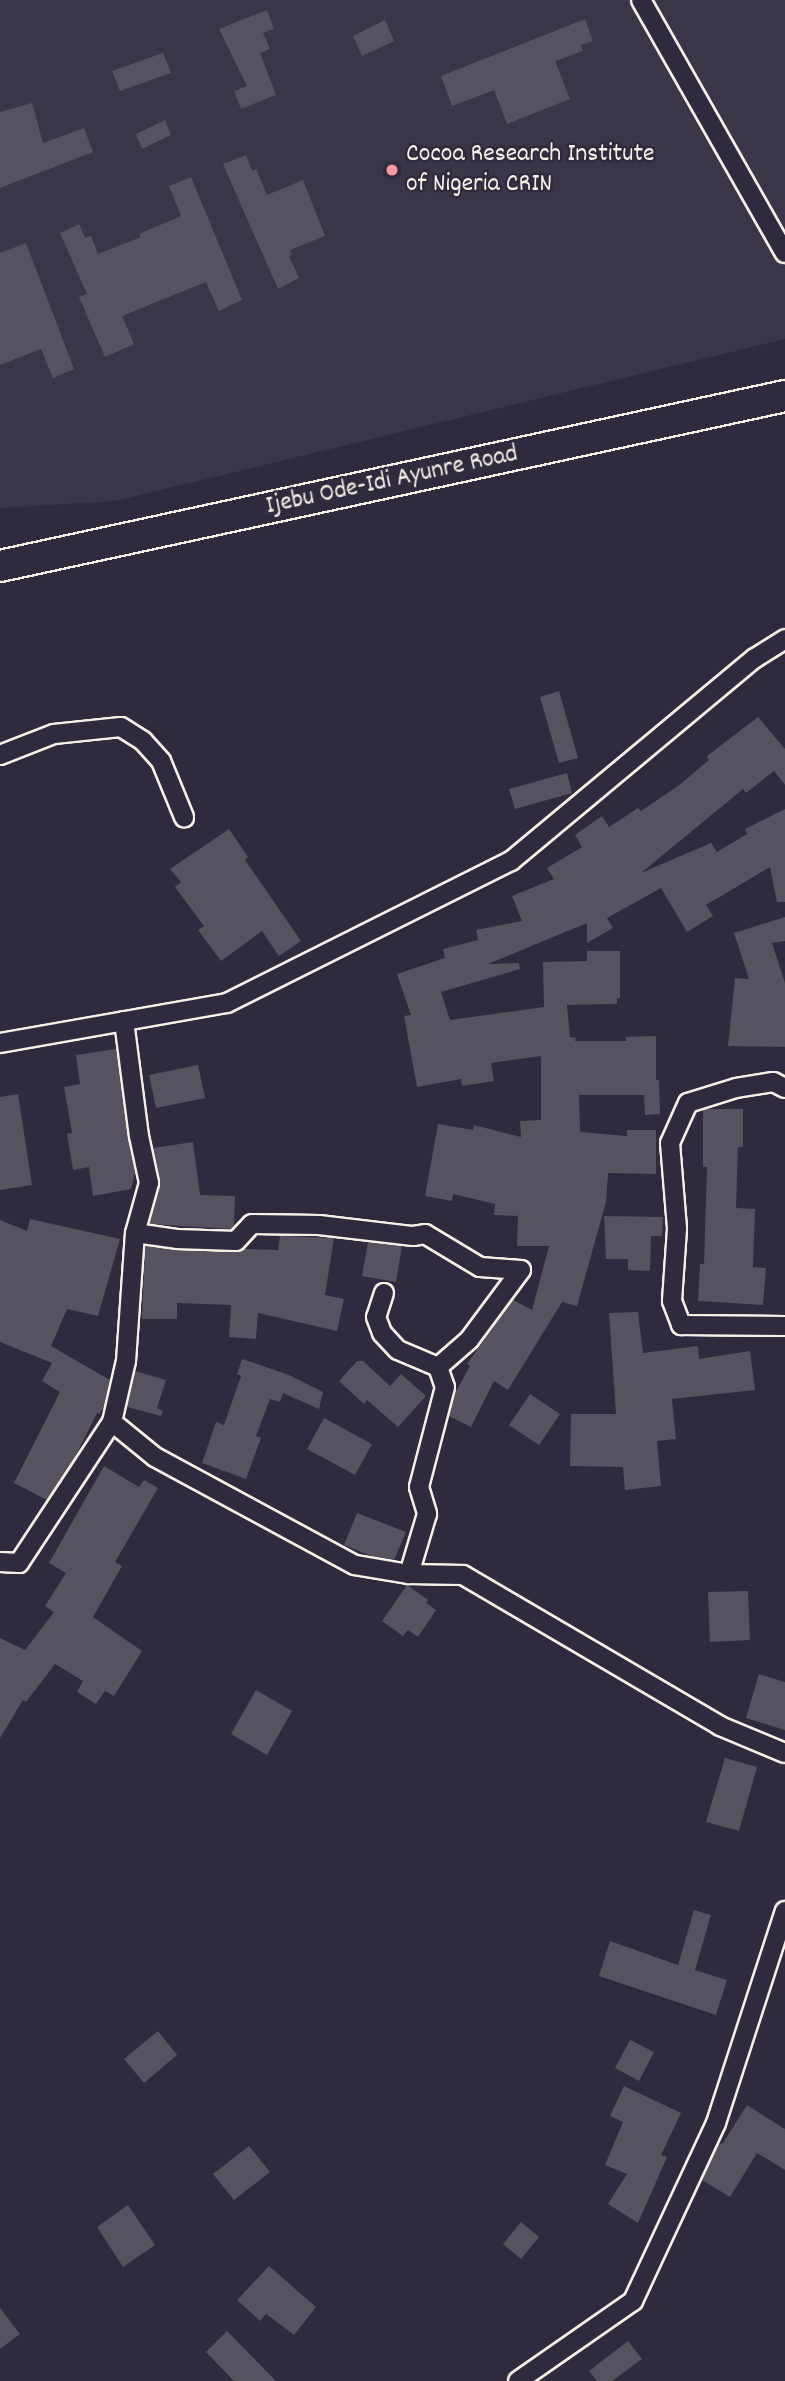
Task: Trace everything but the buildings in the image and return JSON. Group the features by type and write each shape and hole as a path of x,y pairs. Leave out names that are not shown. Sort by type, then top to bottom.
{"main road":[{"name":"Ijebu Ode-Idi Ayunre Road","path":"0,566 785,396"}],"street":[{"path":"641,0 785,253"},
{"path":"0,1043 227,1003 510,861 755,658 785,639"},
{"path":"0,755 54,734 121,727 143,741 161,761 184,817"},
{"path":"0,1562 19,1563 112,1422 126,1362 135,1233 149,1183 141,1149 124,1021"},
{"path":"785,1088 774,1082 736,1088 688,1103 670,1143 677,1229 672,1301 681,1325 785,1326"},
{"path":"135,1233 177,1239 236,1241 252,1224 318,1225 414,1236 425,1234 480,1267 521,1270 469,1340 438,1367"},
{"path":"384,1293 376,1317 382,1333 398,1350 438,1367 445,1387 419,1487 427,1514 409,1574"},
{"path":"112,1422 155,1457 355,1565 409,1574 463,1576 720,1726 785,1753"},
{"path":"518,2381 633,2301 716,2123 785,1911"}],"shaded area":[{"name":"Cocoa Research Institute of Nigeria CRIN","path":"0,0 785,0 785,339 115,501 0,508"}],"place":[{"name":"Cocoa Research Institute of Nigeria CRIN","path":"392,170"}]}
